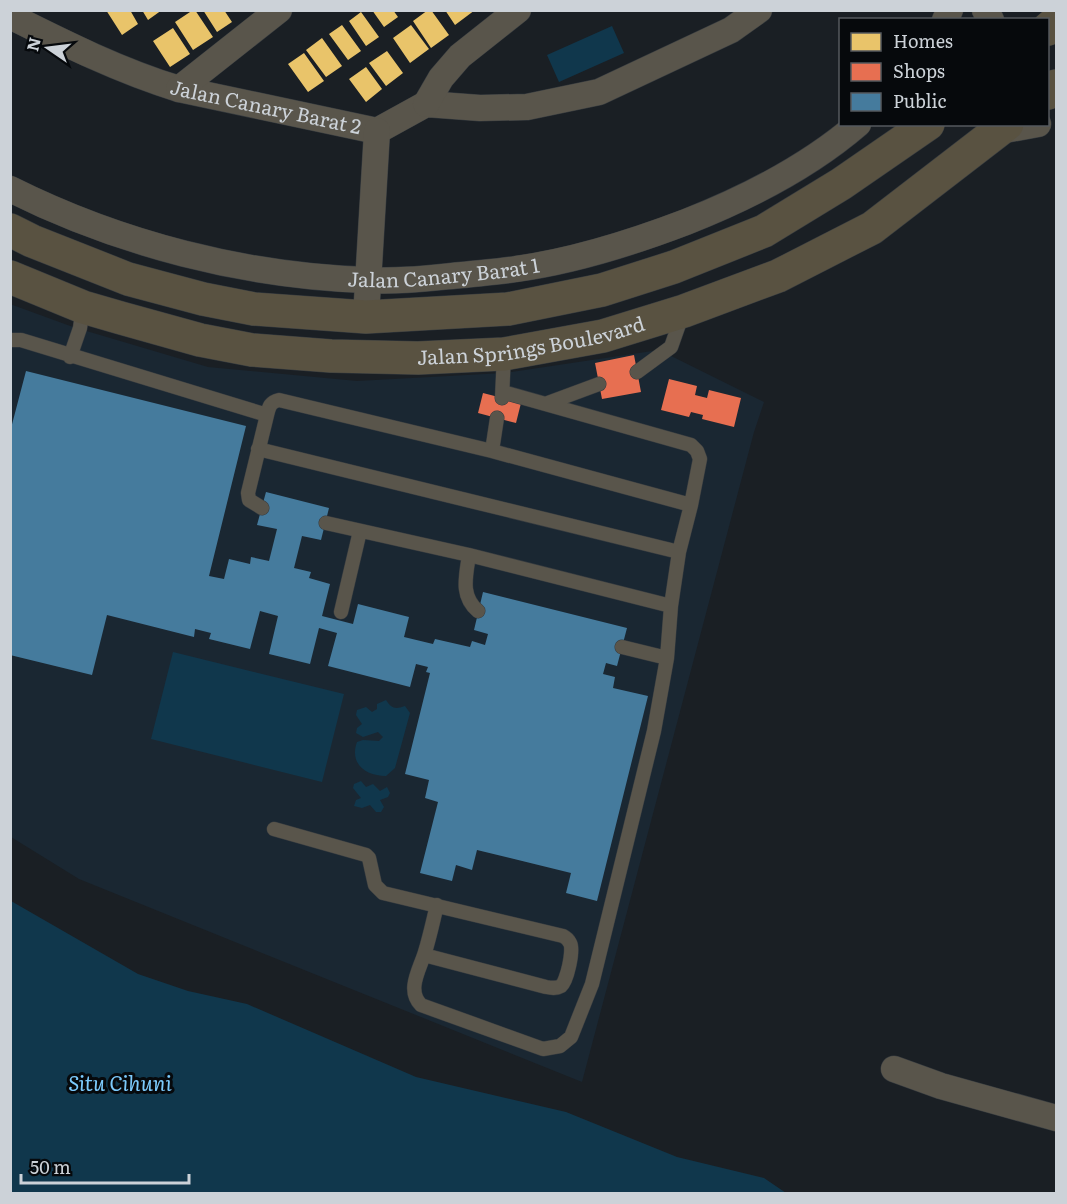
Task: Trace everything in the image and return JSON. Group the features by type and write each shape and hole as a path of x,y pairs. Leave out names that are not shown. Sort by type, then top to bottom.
{"main road":[{"name":"Jalan Springs Boulevard","path":"10,230 128,279 202,299 254,309 366,317 508,309 602,290 674,267 764,231 841,184 925,126"},
{"name":"Jalan Springs Boulevard","path":"10,277 83,307 200,340 252,350 331,356 418,358 504,354 603,336 684,311 778,276 872,228 1003,128"}],"street":[{"path":"10,16 19,10"},
{"path":"179,89 279,10"},
{"path":"518,10 460,56 441,78 426,104 480,108 527,108 599,92 731,30 759,10"},
{"name":"Jalan Canary Barat 2","path":"10,16 85,54 149,80 179,89 377,131 426,104"},
{"name":"Jalan Canary Barat 1","path":"10,189 50,209 126,237 194,256 258,269 368,280 411,280 517,269 618,246 732,204 797,169 855,126"},
{"path":"1003,128 1020,126"},
{"path":"366,317 377,131"},
{"path":"894,1069 940,1086 1056,1118"}],"lane":[{"path":"70,357 80,328 83,307"},
{"path":"637,372 671,347 684,311"},
{"path":"10,340 21,340 70,357 267,415"},
{"path":"437,905 415,983 415,994 421,1005 543,1049 560,1046 571,1037 586,1003 602,946 654,731 668,658 671,606 679,552 700,459 697,451 691,445 545,404 503,395 504,354"},
{"path":"545,404 599,384"},
{"path":"262,508 249,500 248,493 267,415 273,401 279,400 492,451 691,505"},
{"path":"492,451 497,418"},
{"path":"258,449 679,552"},
{"path":"326,523 469,555 671,606"},
{"path":"340,612 360,531"},
{"path":"469,555 465,584 467,598 478,611"},
{"path":"622,647 668,658"},
{"path":"274,829 362,853 369,858 378,890 389,895 563,936 572,946 564,984 557,988 424,955"}],"shaded area":[{"path":"10,304 73,327 208,367 357,381 504,373 659,350 764,402 754,432 582,1082 79,879 11,837"}],"water":[{"path":"612,26 624,53 559,82 547,55"},
{"path":"173,652 344,694 322,782 151,739"},
{"path":"386,700 394,708 405,706 410,713 395,768 386,776 372,774 361,767 355,757 355,750 357,742 379,741 383,737 378,732 363,737 356,733 357,728 362,724 356,715 357,710 366,707 372,712 377,709 377,704"},
{"path":"361,781 366,787 373,784 380,791 387,787 390,793 388,797 380,800 384,807 381,812 376,812 370,805 362,808 354,806 356,800 361,798 353,788 354,784"},
{"name":"Situ Cihuni","path":"11,901 138,974 188,991 247,1004 416,1077 566,1112 677,1157 764,1178 786,1193 11,1193"}],"building: Homes":[{"path":"106,10 130,10 138,24 122,35"},
{"path":"142,10 162,10 148,20"},
{"path":"193,10 213,37 193,50 175,22"},
{"path":"203,10 224,10 232,22 217,32"},
{"path":"372,10 393,10 398,17 384,27"},
{"path":"431,10 449,35 431,48 413,21"},
{"path":"445,10 475,10 455,25"},
{"path":"361,12 379,37 366,46 349,21"},
{"path":"342,25 361,51 348,60 329,34"},
{"path":"411,25 429,49 410,63 393,38"},
{"path":"173,28 190,54 170,67 153,41"},
{"path":"322,38 342,66 326,77 306,50"},
{"path":"387,51 403,73 386,86 369,63"},
{"path":"304,53 324,81 308,92 288,64"},
{"path":"366,67 382,89 366,102 349,79"}],"building: Shops":[{"path":"634,355 641,392 602,399 595,363"},
{"path":"669,379 697,386 695,395 707,398 709,390 741,398 734,427 702,419 703,415 691,412 689,417 661,410"},
{"path":"483,393 521,403 516,423 478,413"}],"building: Public":[{"path":"26,371 246,426 209,576 224,579 229,559 250,564 251,557 269,561 277,529 257,525 266,492 329,508 321,540 302,536 294,568 311,572 309,578 330,584 322,616 353,624 358,604 409,617 404,637 433,644 435,639 470,647 472,641 485,645 488,634 474,630 483,592 627,628 617,666 606,663 603,674 615,677 613,688 648,696 597,901 566,893 571,873 477,850 472,870 456,865 452,881 420,873 438,802 425,798 429,780 405,774 430,673 426,672 428,667 416,664 410,687 328,666 337,633 319,628 310,664 269,654 278,616 260,611 250,649 209,639 211,633 195,629 194,637 107,615 92,675 10,655 10,432"}]}
